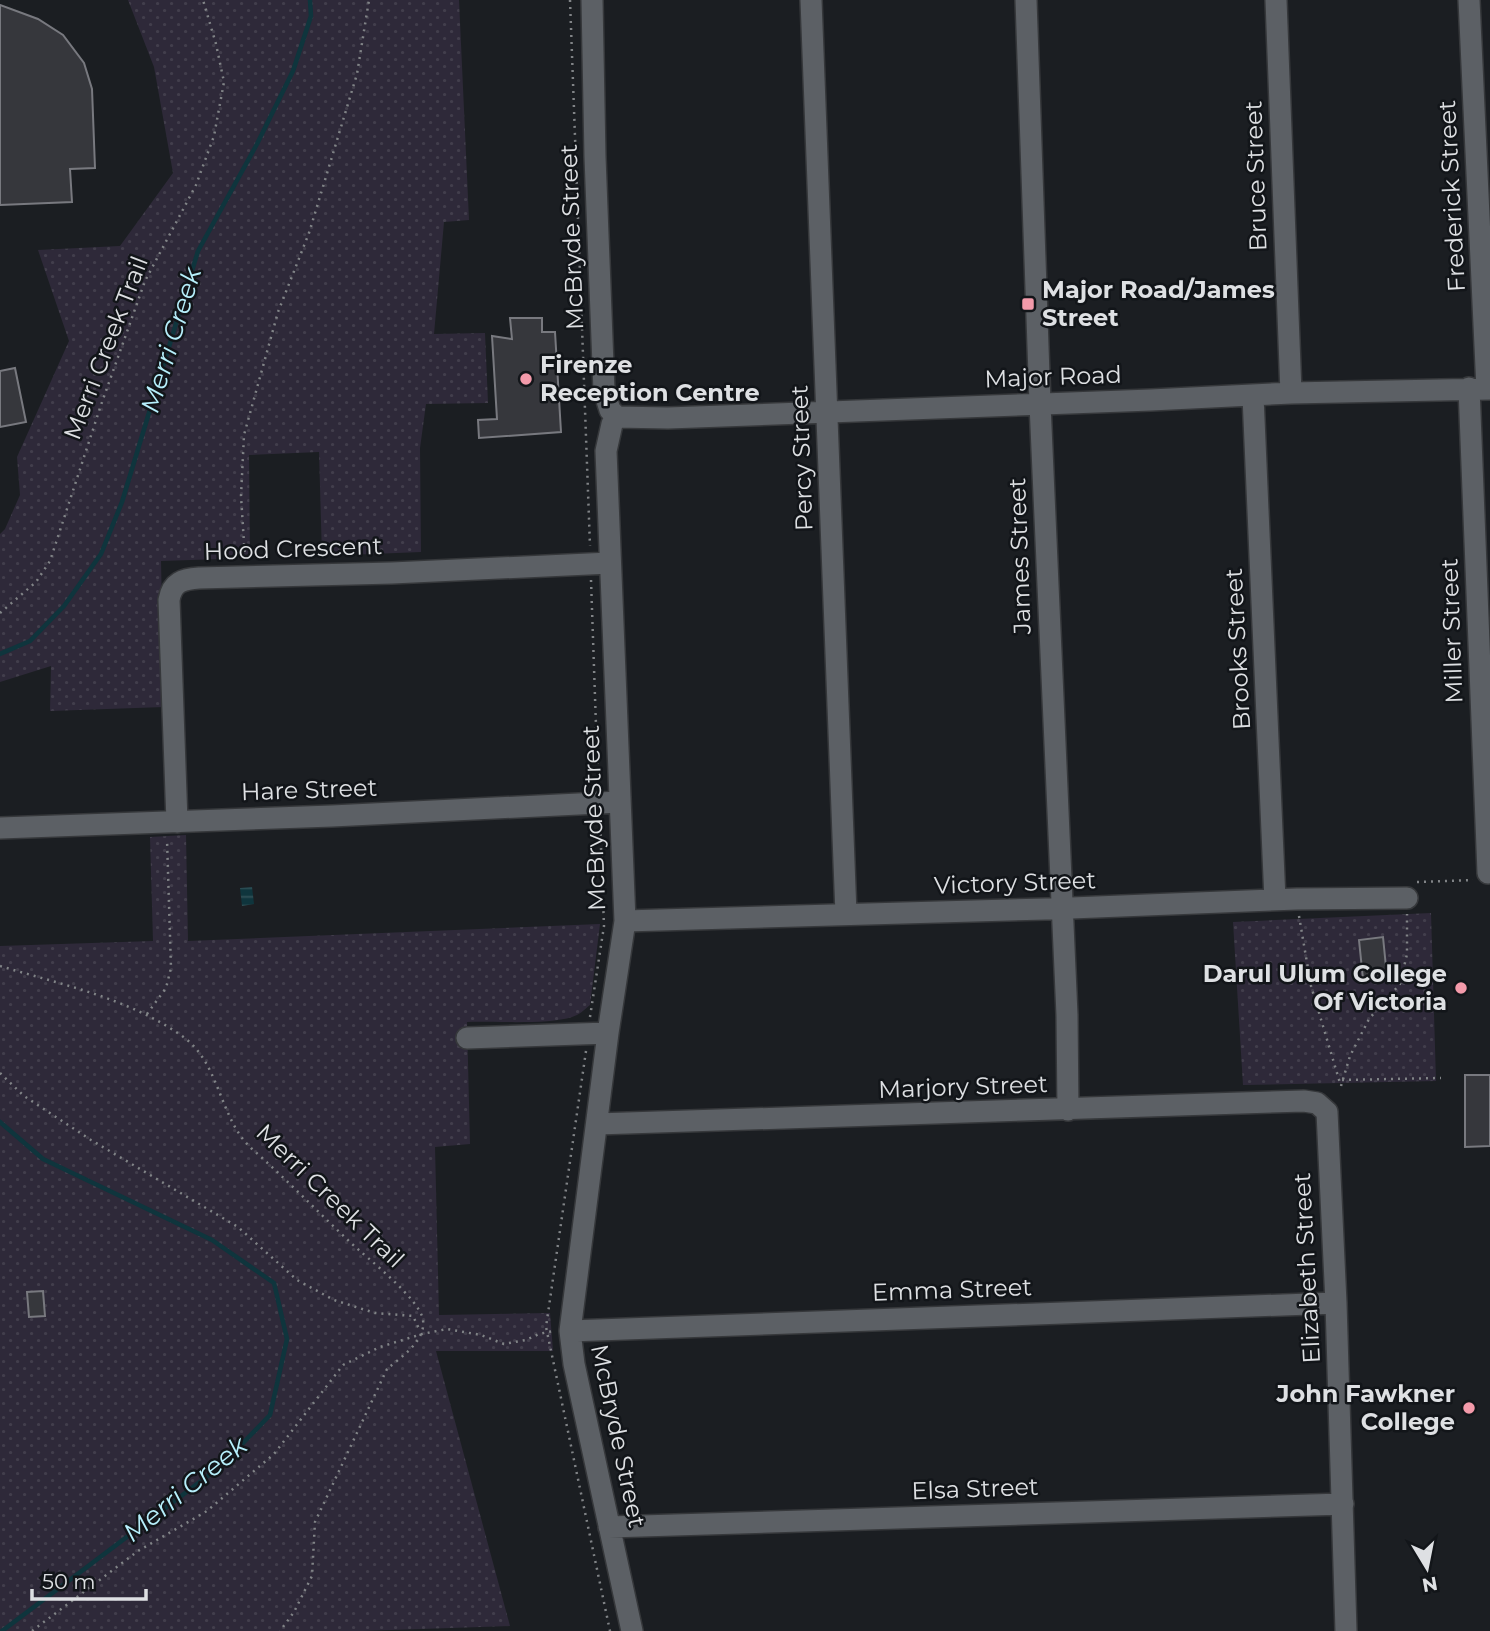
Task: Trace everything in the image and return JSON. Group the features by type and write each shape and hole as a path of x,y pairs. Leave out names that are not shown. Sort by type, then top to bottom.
{"street":[{"name":"McBryde Street","path":"592,0 604,391 610,411 617,417 612,424 606,451 625,921 570,1331 574,1364 632,1631"},
{"name":"Percy Street","path":"811,0 846,914"},
{"name":"James Street","path":"1026,0 1040,404 1068,1015 1068,1110"},
{"name":"Bruce Street","path":"1276,0 1291,393"},
{"name":"Frederick Street","path":"1469,0 1482,389"},
{"name":"Major Road","path":"617,417 668,418 1291,393 1482,389"},
{"name":"Miller Street","path":"1482,389 1484,876"},
{"name":"Brooks Street","path":"1253,396 1275,900"},
{"name":"Hood Crescent","path":"172,822 169,615 170,592 174,586 186,579 610,563"},
{"name":"Hare Street","path":"0,828 620,802"},
{"name":"Victory Street","path":"625,921 1297,899 1407,898"},
{"path":"467,1038 608,1032"},
{"name":"Marjory Street","path":"597,1124 1304,1101 1317,1103 1326,1112"},
{"name":"Elizabeth Street","path":"1326,1112 1336,1303 1346,1631"},
{"name":"Emma Street","path":"570,1331 1336,1303"},
{"name":"Elsa Street","path":"609,1527 1343,1504"}],"path":[{"name":"Merri Creek Trail","path":"0,612 36,582 50,561 145,281 197,185 214,136 223,82 216,44 203,0"},
{"path":"247,576 241,496 244,435 278,313 309,233 358,74 369,0"},
{"path":"147,1014 166,988 171,968 172,822"},
{"path":"1297,899 1311,986 1341,1086 1350,1056 1369,1019 1400,984 1406,954 1407,898 1418,881 1484,876"},
{"name":"Merri Creek Trail","path":"0,966 119,1001 147,1014 186,1038 202,1057 234,1123 249,1145 414,1303 423,1318 422,1334"},
{"path":"0,1073 24,1096 91,1140 238,1227 297,1280 334,1300 375,1313 413,1316 422,1334"},
{"path":"1342,1080 1441,1078"},
{"path":"32,1631 138,1550 207,1511 274,1454 344,1365 380,1347 447,1329 481,1335 504,1344 526,1340 539,1334 570,1331"},
{"path":"280,1631 294,1612 312,1576 315,1522 387,1369 422,1334"}],"shaded area":[{"path":"128,0 459,0 469,220 444,222 434,334 485,333 488,403 426,404 420,448 421,552 322,556 319,452 249,455 250,558 161,561 164,707 50,711 51,666 0,682 0,534 5,529 20,495 17,457 69,341 38,250 120,246 173,173 154,67"},
{"path":"186,835 188,941 600,924 590,1005 581,1012 572,1017 549,1021 467,1022 470,1144 435,1147 439,1315 550,1313 553,1351 436,1351 510,1626 362,1631 0,1631 0,946 153,941 150,837"},
{"path":"1431,913 1436,1081 1243,1085 1233,922"}],"water":[{"path":"252,887 254,904 242,906 240,888"}],"building":[{"path":"0,5 38,19 63,35 84,63 92,89 95,168 70,169 72,202 0,205"},
{"name":"Firenze Reception Centre","path":"510,318 542,318 542,332 555,332 561,432 479,438 478,420 497,419 492,336 512,339"},
{"path":"15,368 26,422 0,427 0,371"},
{"path":"1383,937 1387,977 1363,979 1359,940"},
{"path":"1465,1075 1490,1075 1490,1146 1465,1147"},
{"path":"43,1291 45,1316 29,1317 27,1292"}],"waterway":[{"name":"Merri Creek","path":"0,654 30,641 64,606 101,554 122,502 198,251 257,144 293,71 311,16 310,0"},
{"name":"Merri Creek","path":"0,1122 43,1159 212,1240 274,1283 287,1339 270,1415 221,1466 2,1631"}],"place":[{"name":"Major Road/James Street","path":"1028,304"},
{"name":"Firenze Reception Centre","path":"526,379"},
{"name":"Darul Ulum College Of Victoria","path":"1461,988"},
{"name":"John Fawkner College","path":"1469,1408"}]}
